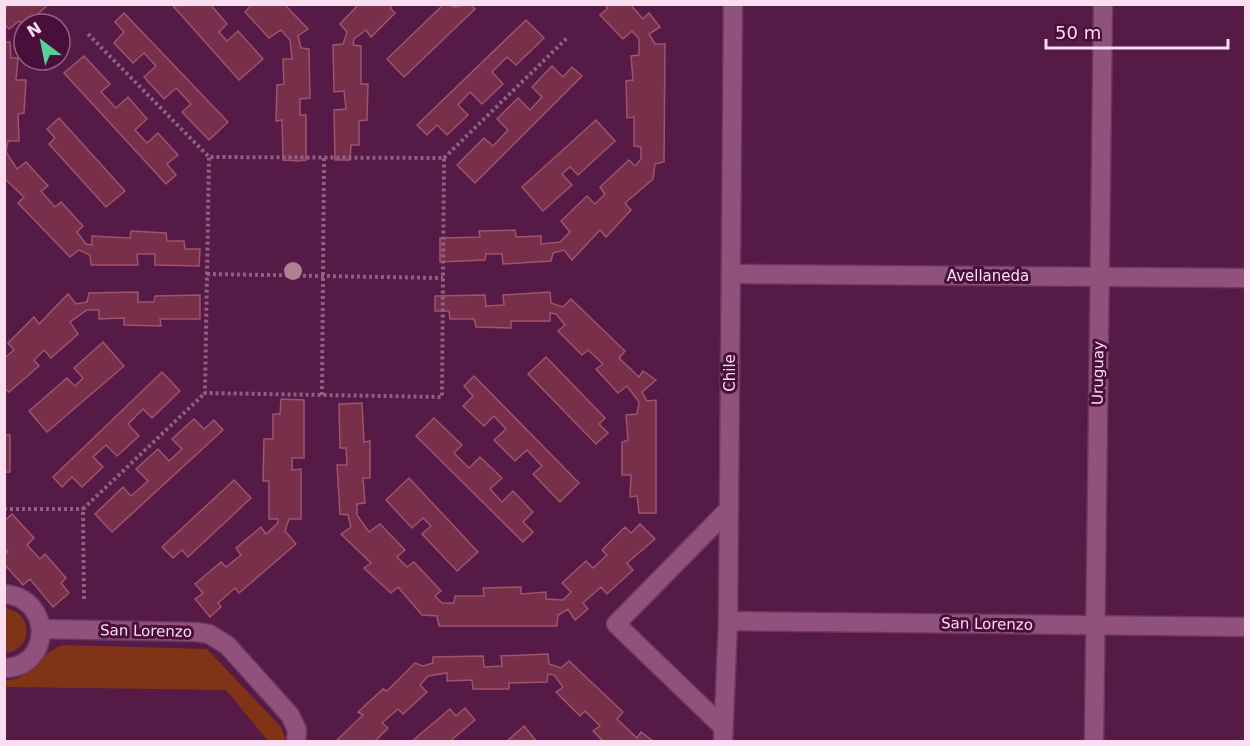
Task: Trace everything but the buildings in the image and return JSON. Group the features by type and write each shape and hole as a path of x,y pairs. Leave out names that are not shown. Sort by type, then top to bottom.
{"street":[{"name":"Chile","path":"723,734 728,621 733,4"},
{"name":"Uruguay","path":"1094,741 1103,4"},
{"name":"Avellaneda","path":"731,274 1245,278"},
{"path":"723,734 616,624 729,509"},
{"path":"4,594 18,596 29,603 37,612 42,629 38,648 31,658 20,665 4,668"},
{"name":"San Lorenzo","path":"728,621 1245,627"},
{"name":"San Lorenzo","path":"42,629 209,634 227,645 290,715 297,730 296,741"}],"path":[{"path":"88,34 209,157 444,158 567,38"},
{"path":"205,393 209,157"},
{"path":"322,395 324,157"},
{"path":"4,509 83,509 205,393 442,397 444,158"},
{"path":"207,274 443,278"},
{"path":"83,509 84,599"}],"shaded area":[{"path":"4,608 21,616 27,630 21,645 5,653"},
{"path":"63,645 207,649 281,727 286,741 268,741 226,690 5,687 5,680 22,676 48,654"}]}
